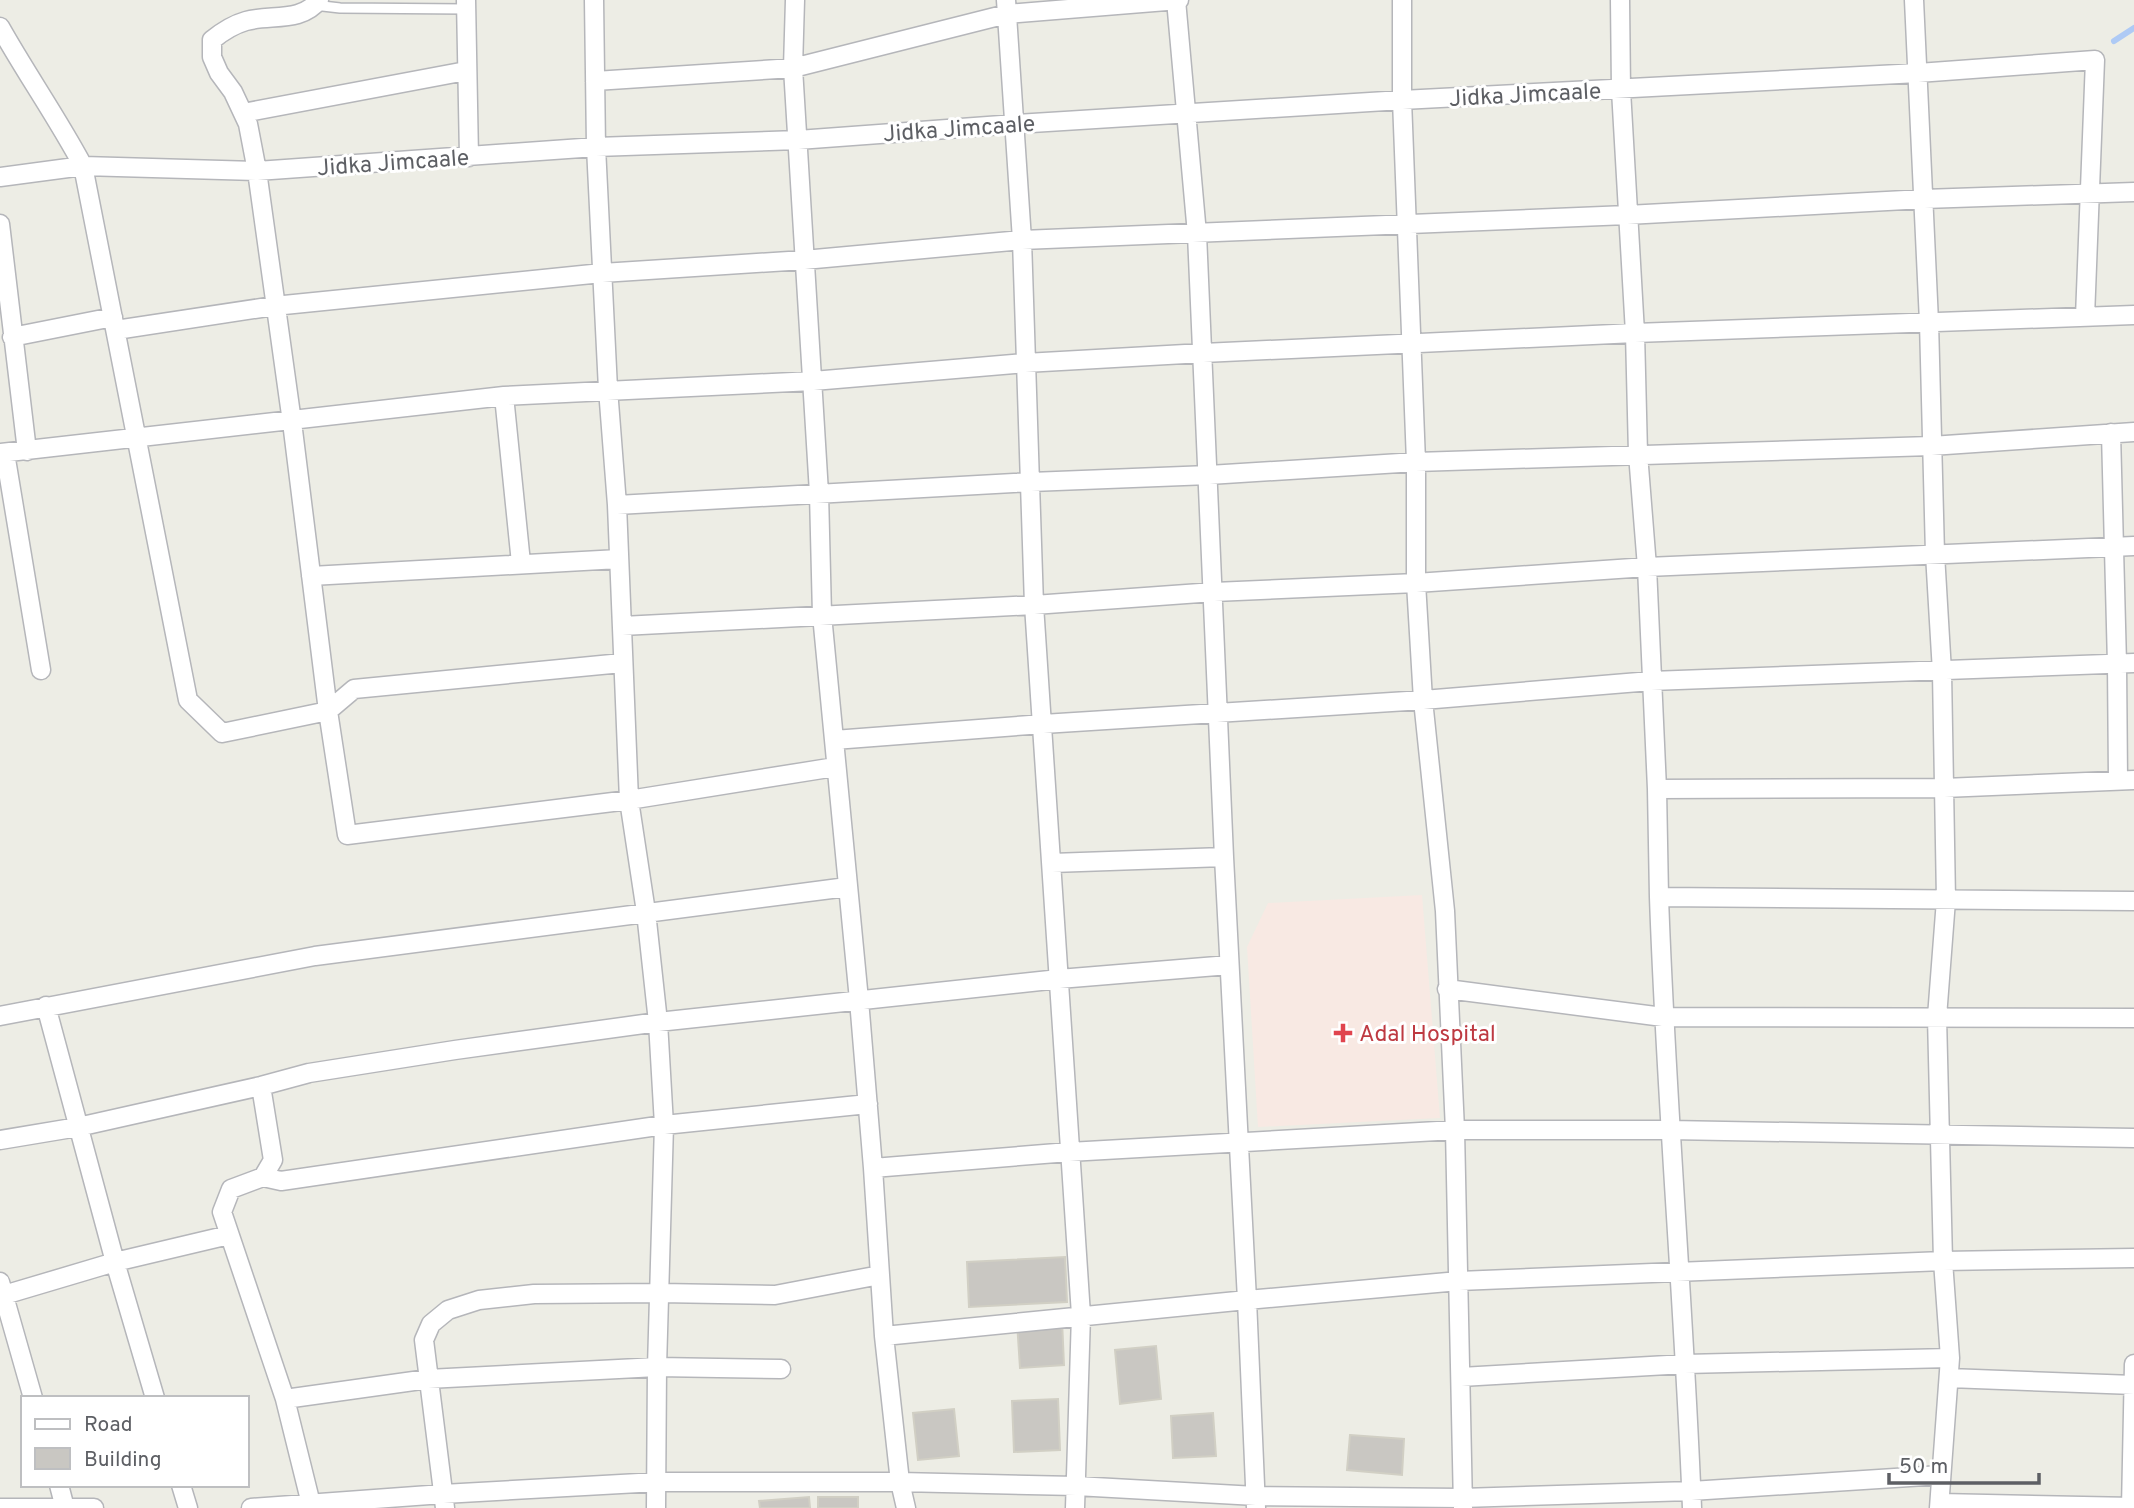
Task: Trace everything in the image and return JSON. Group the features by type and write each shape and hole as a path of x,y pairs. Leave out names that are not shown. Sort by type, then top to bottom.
{"street":[{"path":"594,0 596,147 608,389 617,505 629,800 646,912 658,1022 664,1125 656,1508"},
{"path":"795,0 793,68 819,493 822,615 868,1104 884,1336 900,1482 906,1508"},
{"path":"595,81 793,68 1006,7 1177,0 1197,234 1217,713 1256,1502"},
{"path":"1402,0 1402,100 1416,461 1416,583 1423,700 1445,911 1455,1130 1462,1503"},
{"path":"1620,0 1621,90 1657,789 1663,1017 1692,1499"},
{"path":"1914,0 1929,322 1935,554 1942,671 1946,900 1937,1017 1942,1133 1943,1261 1950,1357 1939,1505 2132,1508 2134,1364"},
{"path":"316,3 299,14 248,20 226,28 212,40 212,57 248,124 257,171 328,711 347,835 629,800 835,767"},
{"path":"466,4 469,158"},
{"path":"1006,7 1021,240 1034,605 1081,1315 1075,1508"},
{"path":"0,27 27,75 61,124 83,166 188,700 222,733 328,711 354,689 622,663"},
{"name":"Jidka Jimcaale","path":"0,177 83,166 257,171 596,147 798,140 1402,100 1918,73 2095,60 2089,195"},
{"path":"243,113 467,71"},
{"path":"12,337 115,323 602,273 804,260 1021,240 2134,192"},
{"path":"2085,317 2089,195"},
{"path":"0,223 27,450"},
{"path":"41,670 3,453 504,396 608,389 813,381 1024,363 1203,353 1635,333 2134,315"},
{"path":"504,396 521,563"},
{"path":"617,505 1209,475 1416,461 1931,446 2134,432"},
{"path":"1657,789 1944,788 2126,780 2126,664 2113,547 2111,433"},
{"path":"622,626 1034,605 1647,567 2134,546"},
{"path":"311,576 619,559"},
{"path":"834,740 1423,700 1651,681 2126,664"},
{"path":"1052,863 1224,857"},
{"path":"0,1016 315,956 848,887"},
{"path":"1659,897 2134,901"},
{"path":"0,1140 78,1126 309,1073 658,1022 1059,979 1229,965"},
{"path":"1447,989 1663,1017 2134,1018"},
{"path":"46,1006 154,1396"},
{"path":"261,1086 273,1160 263,1177"},
{"path":"311,1506 285,1399 222,1212 231,1189 263,1177 281,1181 308,1178 664,1125 868,1104"},
{"path":"873,1168 1069,1152 1455,1130 1670,1129 2134,1139"},
{"path":"32,1396 2,1288 229,1235"},
{"path":"884,1336 1081,1315 1459,1281 1943,1261 2134,1258"},
{"path":"444,1501 425,1340 431,1324 448,1310 479,1300 534,1294 775,1295 880,1275"},
{"path":"1461,1377 1685,1364 1950,1357"},
{"path":"285,1399 428,1379 657,1367 780,1369"},
{"path":"1949,1378 2134,1385"},
{"path":"251,1508 444,1501 657,1482 900,1482 1076,1486 1256,1502 1462,1503 1692,1499 1941,1475"},
{"path":"60,1487 65,1508"},
{"path":"182,1487 188,1508"},
{"path":"0,1508 94,1508"}],"lane":[{"path":"316,3 340,8 466,4"}],"shaded area":[{"name":"Adal Hospital","path":"1422,895 1440,1118 1258,1127 1247,947 1268,903"}],"building":[{"path":"1065,1257 1067,1302 969,1307 967,1262"},
{"path":"1062,1320 1064,1365 1020,1368 1017,1322"},
{"path":"1156,1346 1161,1399 1120,1404 1115,1350"},
{"path":"1058,1399 1060,1450 1014,1452 1012,1401"},
{"path":"954,1409 959,1456 918,1460 913,1413"},
{"path":"1213,1413 1216,1456 1173,1458 1171,1416"},
{"path":"1350,1435 1404,1439 1402,1475 1347,1470"},
{"path":"809,1497 810,1508 760,1508 759,1501"},
{"path":"818,1497 858,1497 858,1508 818,1508"}],"waterway":[{"path":"2114,41 2134,28"}],"place":[{"name":"Adal Hospital","path":"1343,1033"}]}
